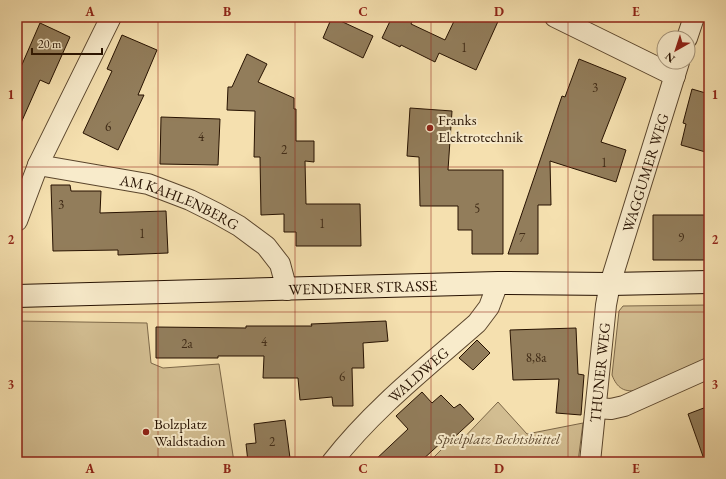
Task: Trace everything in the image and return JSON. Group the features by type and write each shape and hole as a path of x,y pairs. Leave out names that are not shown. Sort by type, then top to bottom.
{"main road":[{"name":"WENDENER STRASSE","path":"17,296 287,290 498,283 610,284 709,282"}],"street":[{"path":"17,221 38,166 111,17"},
{"path":"555,17 656,60"},
{"path":"690,30 694,17"},
{"name":"WAGGUMER WEG","path":"610,284 677,70"},
{"name":"AM KAHLENBERG","path":"38,166 148,184 190,200 239,226 266,246 280,264 287,290"},
{"name":"WALDWEG","path":"332,462 374,414 477,323 489,307 498,283"},
{"name":"THUNER WEG","path":"590,462 610,284"},
{"path":"596,408 611,409 624,406 709,368"}],"green space":[{"path":"709,305 709,358 639,390 625,390 616,383 612,375 619,311 623,306"},
{"path":"17,321 147,323 151,363 163,368 219,364 234,462 22,462 17,441"},
{"name":"Spielplatz Bechtsbüttel","path":"498,402 527,434 583,423 578,462 429,462 447,444 457,445"}],"building":[{"path":"332,17 373,36 363,58 323,38"},
{"path":"392,17 414,17 411,24 445,40 456,17 500,17 476,70 439,53 435,62 401,45 400,47 382,38"},
{"path":"40,23 70,37 49,84 40,80 17,132 17,76"},
{"path":"122,35 157,50 138,95 144,95 118,150 83,133 112,71 107,69"},
{"path":"247,54 267,64 258,82 294,98 294,109 296,109 296,141 314,141 314,162 305,161 306,204 360,204 361,246 296,246 296,232 284,232 284,214 261,215 260,157 254,157 255,111 227,110 228,87 232,87"},
{"path":"579,59 626,78 601,142 626,150 616,182 550,161 551,205 538,205 538,254 508,254 562,96 565,97"},
{"path":"692,89 709,94 709,153 681,145 686,124 683,123"},
{"path":"410,108 452,111 448,170 503,170 503,254 472,254 472,230 458,230 458,206 420,206 419,157 407,156"},
{"path":"161,117 220,119 218,165 160,164"},
{"path":"51,185 70,185 71,191 101,191 100,213 166,211 168,253 118,255 118,250 53,251"},
{"path":"653,215 709,215 709,260 653,260"},
{"path":"386,321 388,341 363,343 364,368 352,368 353,406 333,406 332,397 300,400 298,378 263,378 264,356 156,358 156,327 246,328 246,326 312,326 311,324"},
{"path":"576,328 578,374 584,375 581,415 556,413 559,379 513,380 510,330"},
{"path":"477,340 490,353 473,370 459,358"},
{"path":"422,392 432,403 441,395 454,408 460,404 474,419 447,444 444,440 420,462 373,462 408,429 396,416"},
{"path":"709,406 709,462 705,462 688,414"},
{"path":"285,420 290,458 272,460 272,462 248,462 246,444 256,443 254,424"}],"place":[{"name":"Franks Elektrotechnik","path":"430,128"},
{"name":"Bolzplatz Waldstadion","path":"146,432"}]}
